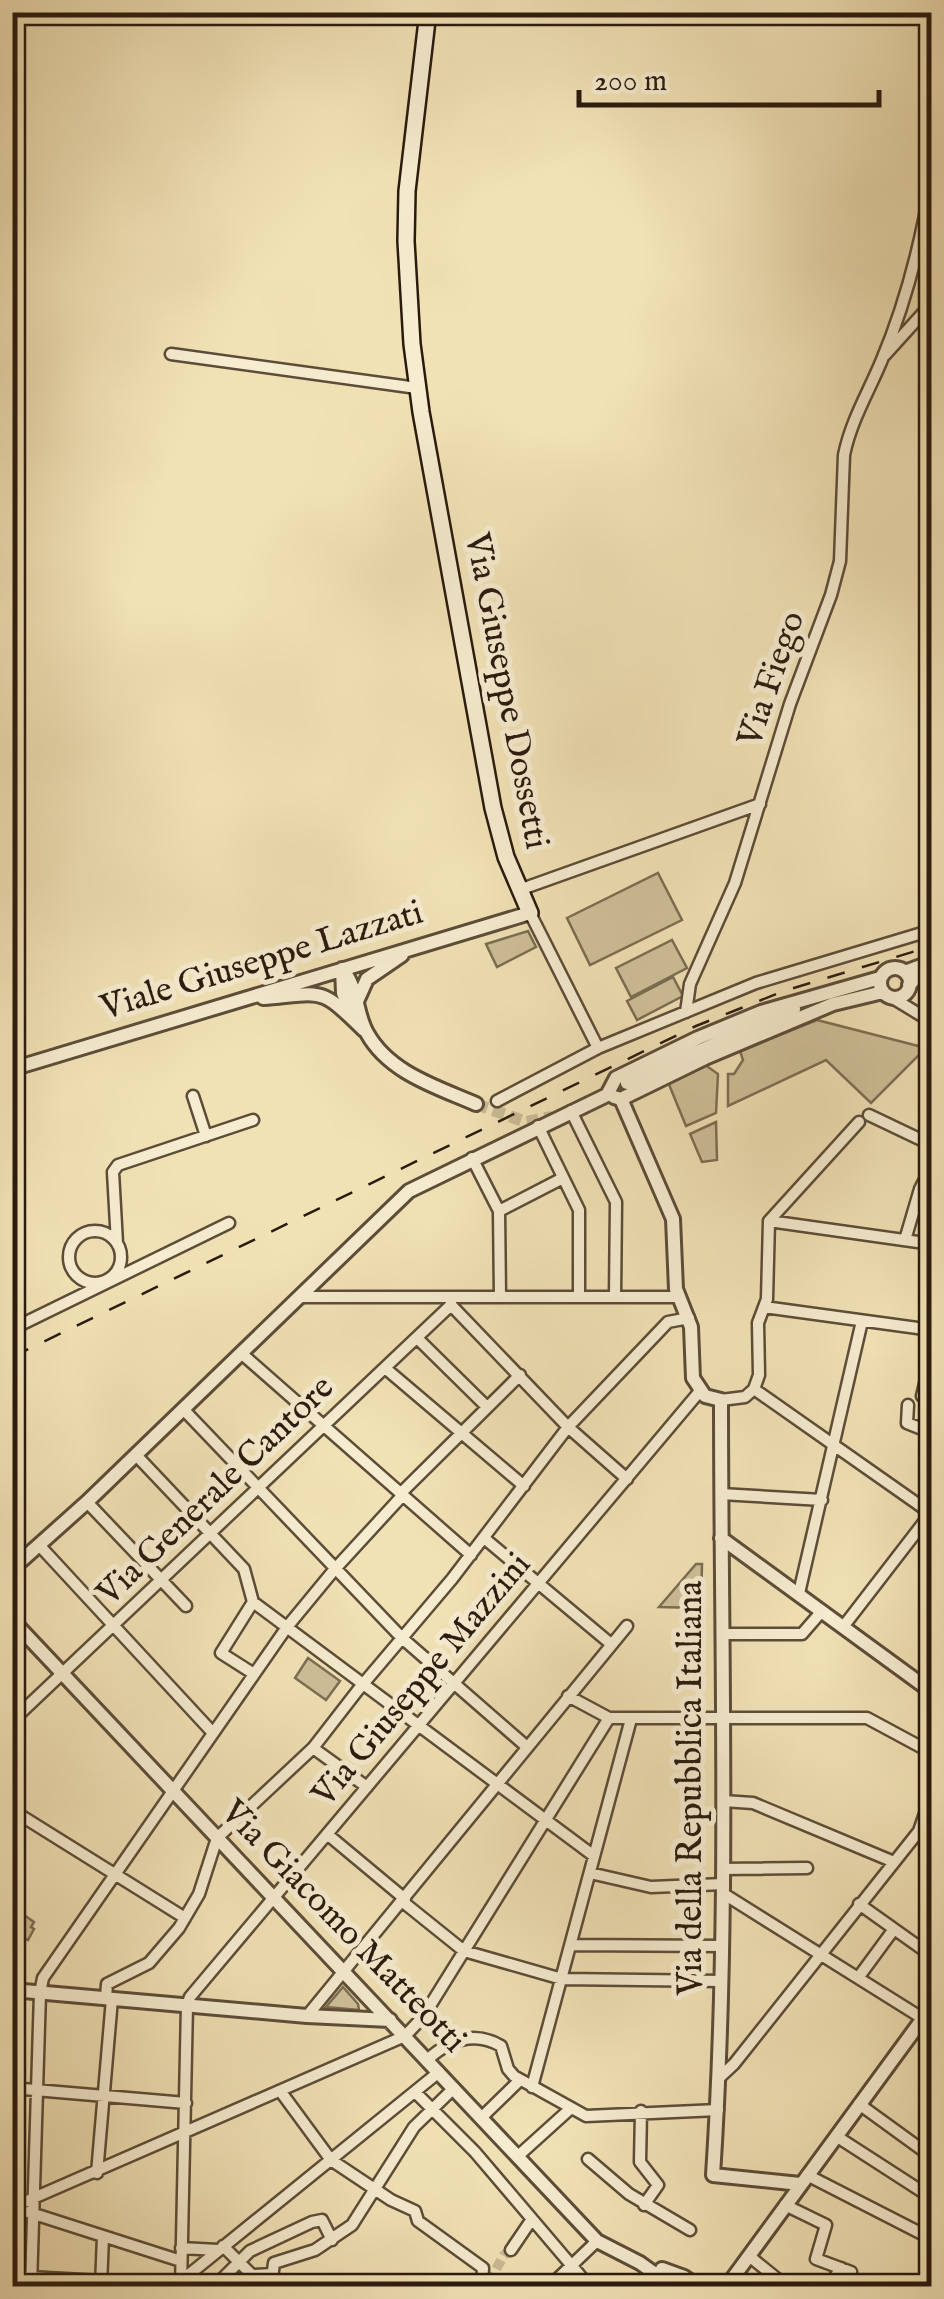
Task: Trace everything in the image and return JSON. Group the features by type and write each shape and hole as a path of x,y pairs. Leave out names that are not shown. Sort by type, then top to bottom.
{"main road":[{"name":"Via Giuseppe Dossetti","path":"428,12 406,215 417,388 493,808 500,838 530,913"}],"street":[{"name":"Via Fiego","path":"686,1012 690,984 735,883 790,704 840,561 848,438 882,358 923,234 932,176"},
{"path":"882,358 932,304"},
{"path":"172,354 417,388"},
{"path":"519,890 760,804"},
{"name":"Viale Giuseppe Lazzati","path":"12,1069 530,913"},
{"name":"Via Giuseppe Dossetti","path":"530,913 598,1048"},
{"path":"498,1100 598,1048 756,983 932,930"},
{"path":"357,1004 367,979 412,948"},
{"path":"932,962 907,979 900,997 884,989 762,1012 616,1078 614,1097 673,1219 678,1296 689,1318 692,1374 700,1391 710,1399 738,1400 754,1389 759,1376 758,1322 764,1307 769,1221 864,1118 932,1146"},
{"path":"884,989 891,968 907,979 932,974"},
{"path":"342,969 352,981 366,1032"},
{"path":"342,969 348,1007 366,1032"},
{"path":"884,989 932,1022"},
{"path":"234,1001 326,996 340,1005 396,1066 476,1104"},
{"path":"627,1083 772,1018 827,1001"},
{"path":"12,1569 87,1502 408,1191 538,1126 614,1097 827,1001"},
{"path":"192,1096 206,1136"},
{"path":"570,1112 616,1202 616,1297"},
{"path":"117,1243 113,1172 118,1166 253,1120"},
{"path":"538,1126 580,1210 579,1297"},
{"path":"472,1158 499,1211 500,1297"},
{"path":"905,1240 920,1189 932,1166"},
{"path":"499,1211 564,1178"},
{"path":"769,1221 932,1244"},
{"path":"12,1328 229,1223"},
{"path":"96,1231 117,1243 121,1250 120,1267 108,1281 90,1283 70,1266 70,1248 80,1236 96,1231"},
{"path":"299,1296 451,1301 678,1296"},
{"path":"451,1301 568,1427 627,1478"},
{"name":"Via Generale Cantore","path":"12,1721 451,1301"},
{"path":"764,1307 932,1330"},
{"path":"96,2174 104,2096 107,1984 149,1963 199,1894 217,1838 313,1748 471,1555 568,1427 668,1322 689,1318"},
{"path":"799,1593 862,1321"},
{"path":"416,1338 486,1406"},
{"path":"241,1353 471,1555"},
{"path":"922,1396 932,1354"},
{"path":"385,1368 524,1486"},
{"path":"31,2282 40,1993 45,1974 287,1627 401,1495 520,1375"},
{"path":"754,1389 931,1513 844,1627"},
{"name":"Via Giuseppe Mazzini","path":"187,2005 272,1898 700,1391"},
{"name":"Via della Repubblica Italiana","path":"721,1400 724,1882 714,2175 803,2180"},
{"path":"908,1405 907,1423 932,1433"},
{"path":"183,1409 402,1638 527,1747"},
{"path":"136,1455 244,1570 254,1602 594,1856"},
{"path":"721,1494 822,1500"},
{"path":"87,1502 186,1606"},
{"path":"484,1538 611,1644"},
{"path":"721,1538 932,1692"},
{"path":"39,1545 213,1734"},
{"path":"254,1602 221,1653 254,1674"},
{"path":"722,1634 802,1634 822,1611"},
{"name":"Via Giacomo Matteotti","path":"12,1620 597,2240 697,2286"},
{"path":"307,2016 626,1626"},
{"path":"568,1696 609,1718 867,1718 932,1752"},
{"path":"13,2207 405,2036 423,2017 609,1718"},
{"path":"532,2087 631,1719"},
{"path":"313,1748 366,1788"},
{"path":"720,2077 926,1826 932,1793"},
{"path":"723,1801 753,1803 894,1862"},
{"path":"12,1810 185,1918"},
{"path":"327,1834 464,1951 562,1979 722,1981"},
{"path":"590,1872 651,1887 724,1882 807,1868"},
{"path":"724,1882 819,1954 922,2018"},
{"path":"860,1904 932,1956"},
{"path":"858,1978 894,1928"},
{"path":"571,1945 723,1946"},
{"path":"12,1990 390,2020"},
{"path":"181,2284 187,2005"},
{"path":"727,2286 932,2006"},
{"path":"427,2060 454,2041 485,2038 501,2046 508,2069 520,2080 570,2109 592,2116 718,2110"},
{"path":"181,2284 439,2072"},
{"path":"482,2117 520,2080"},
{"path":"12,2088 186,2103"},
{"path":"182,2248 221,2248 252,2276 273,2274 316,2250 352,2225 405,2140 431,2108 454,2088"},
{"path":"281,2092 331,2160 415,2211 418,2221 483,2268 486,2282"},
{"path":"416,2093 475,2152 589,2286"},
{"path":"860,2104 932,2158"},
{"path":"518,2156 570,2109"},
{"path":"641,2111 640,2162 658,2185 644,2205"},
{"path":"836,2136 932,2198"},
{"path":"588,2159 644,2205 690,2230"},
{"path":"803,2180 932,2239"},
{"path":"785,2205 826,2225 816,2259 851,2272 848,2286"},
{"path":"13,2207 181,2262"},
{"path":"511,2250 530,2217"},
{"path":"215,2286 257,2247 312,2222 322,2220 332,2240"},
{"path":"12,2276 31,2282 101,2284 104,2236"},
{"path":"550,2286 597,2240"},
{"path":"749,2256 786,2286"},
{"path":"829,2286 841,2268"}],"shaded area":[{"path":"658,873 682,920 590,965 567,918"},
{"path":"528,931 536,947 497,967 486,944"},
{"path":"672,940 687,968 631,997 616,968"},
{"path":"673,977 683,996 637,1020 627,1001"},
{"path":"817,1020 926,1048 871,1103 826,1060 728,1106 728,1074 734,1074 743,1060 740,1051"},
{"path":"704,1064 718,1074 716,1113 686,1126 668,1082"},
{"path":"716,1122 717,1160 702,1162 690,1134"},
{"path":"696,1564 702,1564 701,1608 659,1607"},
{"path":"308,1658 340,1681 326,1700 295,1678"},
{"path":"13,1907 34,1922 28,1940 13,1932"},
{"path":"343,1987 358,2004 359,2010 326,2007"}],"tunnel":[{"path":"476,1104 526,1122 552,1117"},
{"path":"489,2282 511,2250"}],"railway":[{"path":"12,1357 696,1026 784,991 932,946"}]}
